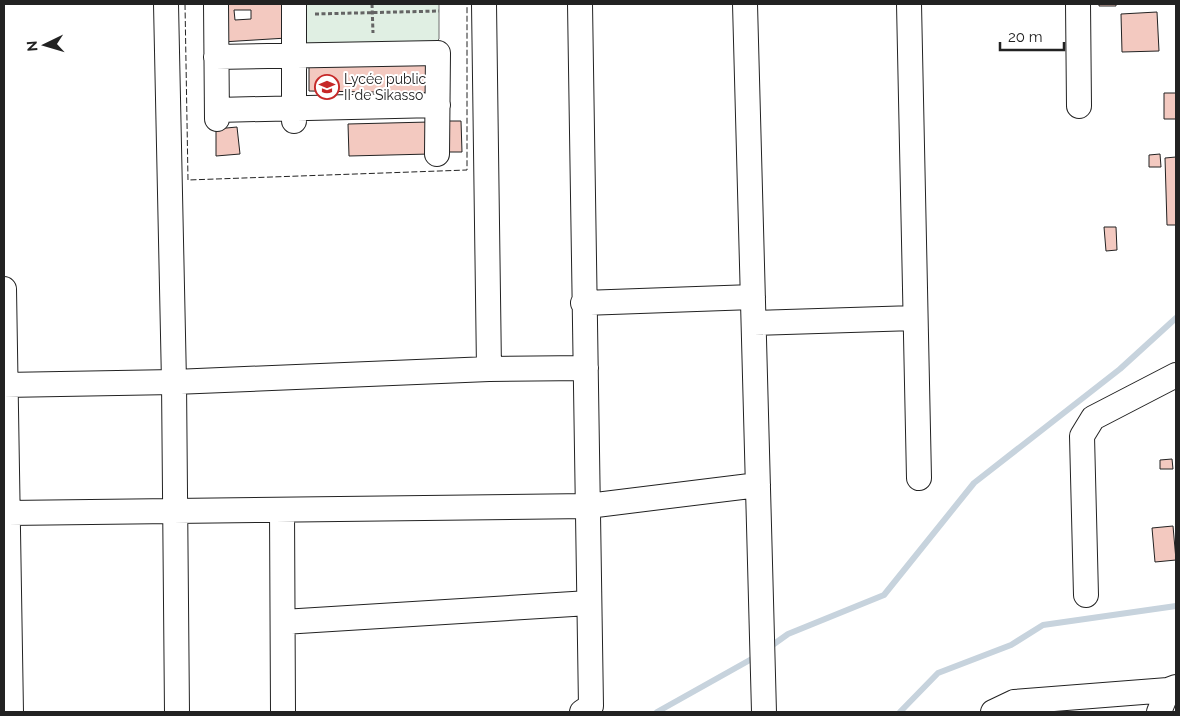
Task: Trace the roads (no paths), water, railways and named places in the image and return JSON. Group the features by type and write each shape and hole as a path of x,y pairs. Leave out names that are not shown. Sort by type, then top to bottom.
{"street":[{"path":"166,4 176,511 176,712"},
{"path":"216,4 217,114 294,115 438,106"},
{"path":"484,4 489,369"},
{"path":"580,4 583,303 586,368 591,706 582,712"},
{"path":"745,4 764,712"},
{"path":"909,4 919,478"},
{"path":"1078,4 1079,106"},
{"path":"294,9 294,115"},
{"path":"216,57 438,53 437,154"},
{"path":"4,289 11,712"},
{"path":"583,303 753,298"},
{"path":"754,324 916,318"},
{"path":"5,385 174,382 489,369 586,368"},
{"path":"1086,595 1082,436 1094,418 1176,375"},
{"path":"8,514 588,506 758,485"},
{"path":"282,510 283,712"},
{"path":"283,622 590,603"},
{"path":"993,712 1014,702 1172,689"},
{"path":"1159,712 1172,689"}],"waterway":[{"path":"767,649 788,634 884,595 974,483 1120,369 1176,318"},
{"path":"900,712 938,673 1011,645 1043,625 1176,606"},
{"path":"657,712 757,656"}],"place":[{"name":"Lycée public II de Sikasso","path":"327,87"}]}
